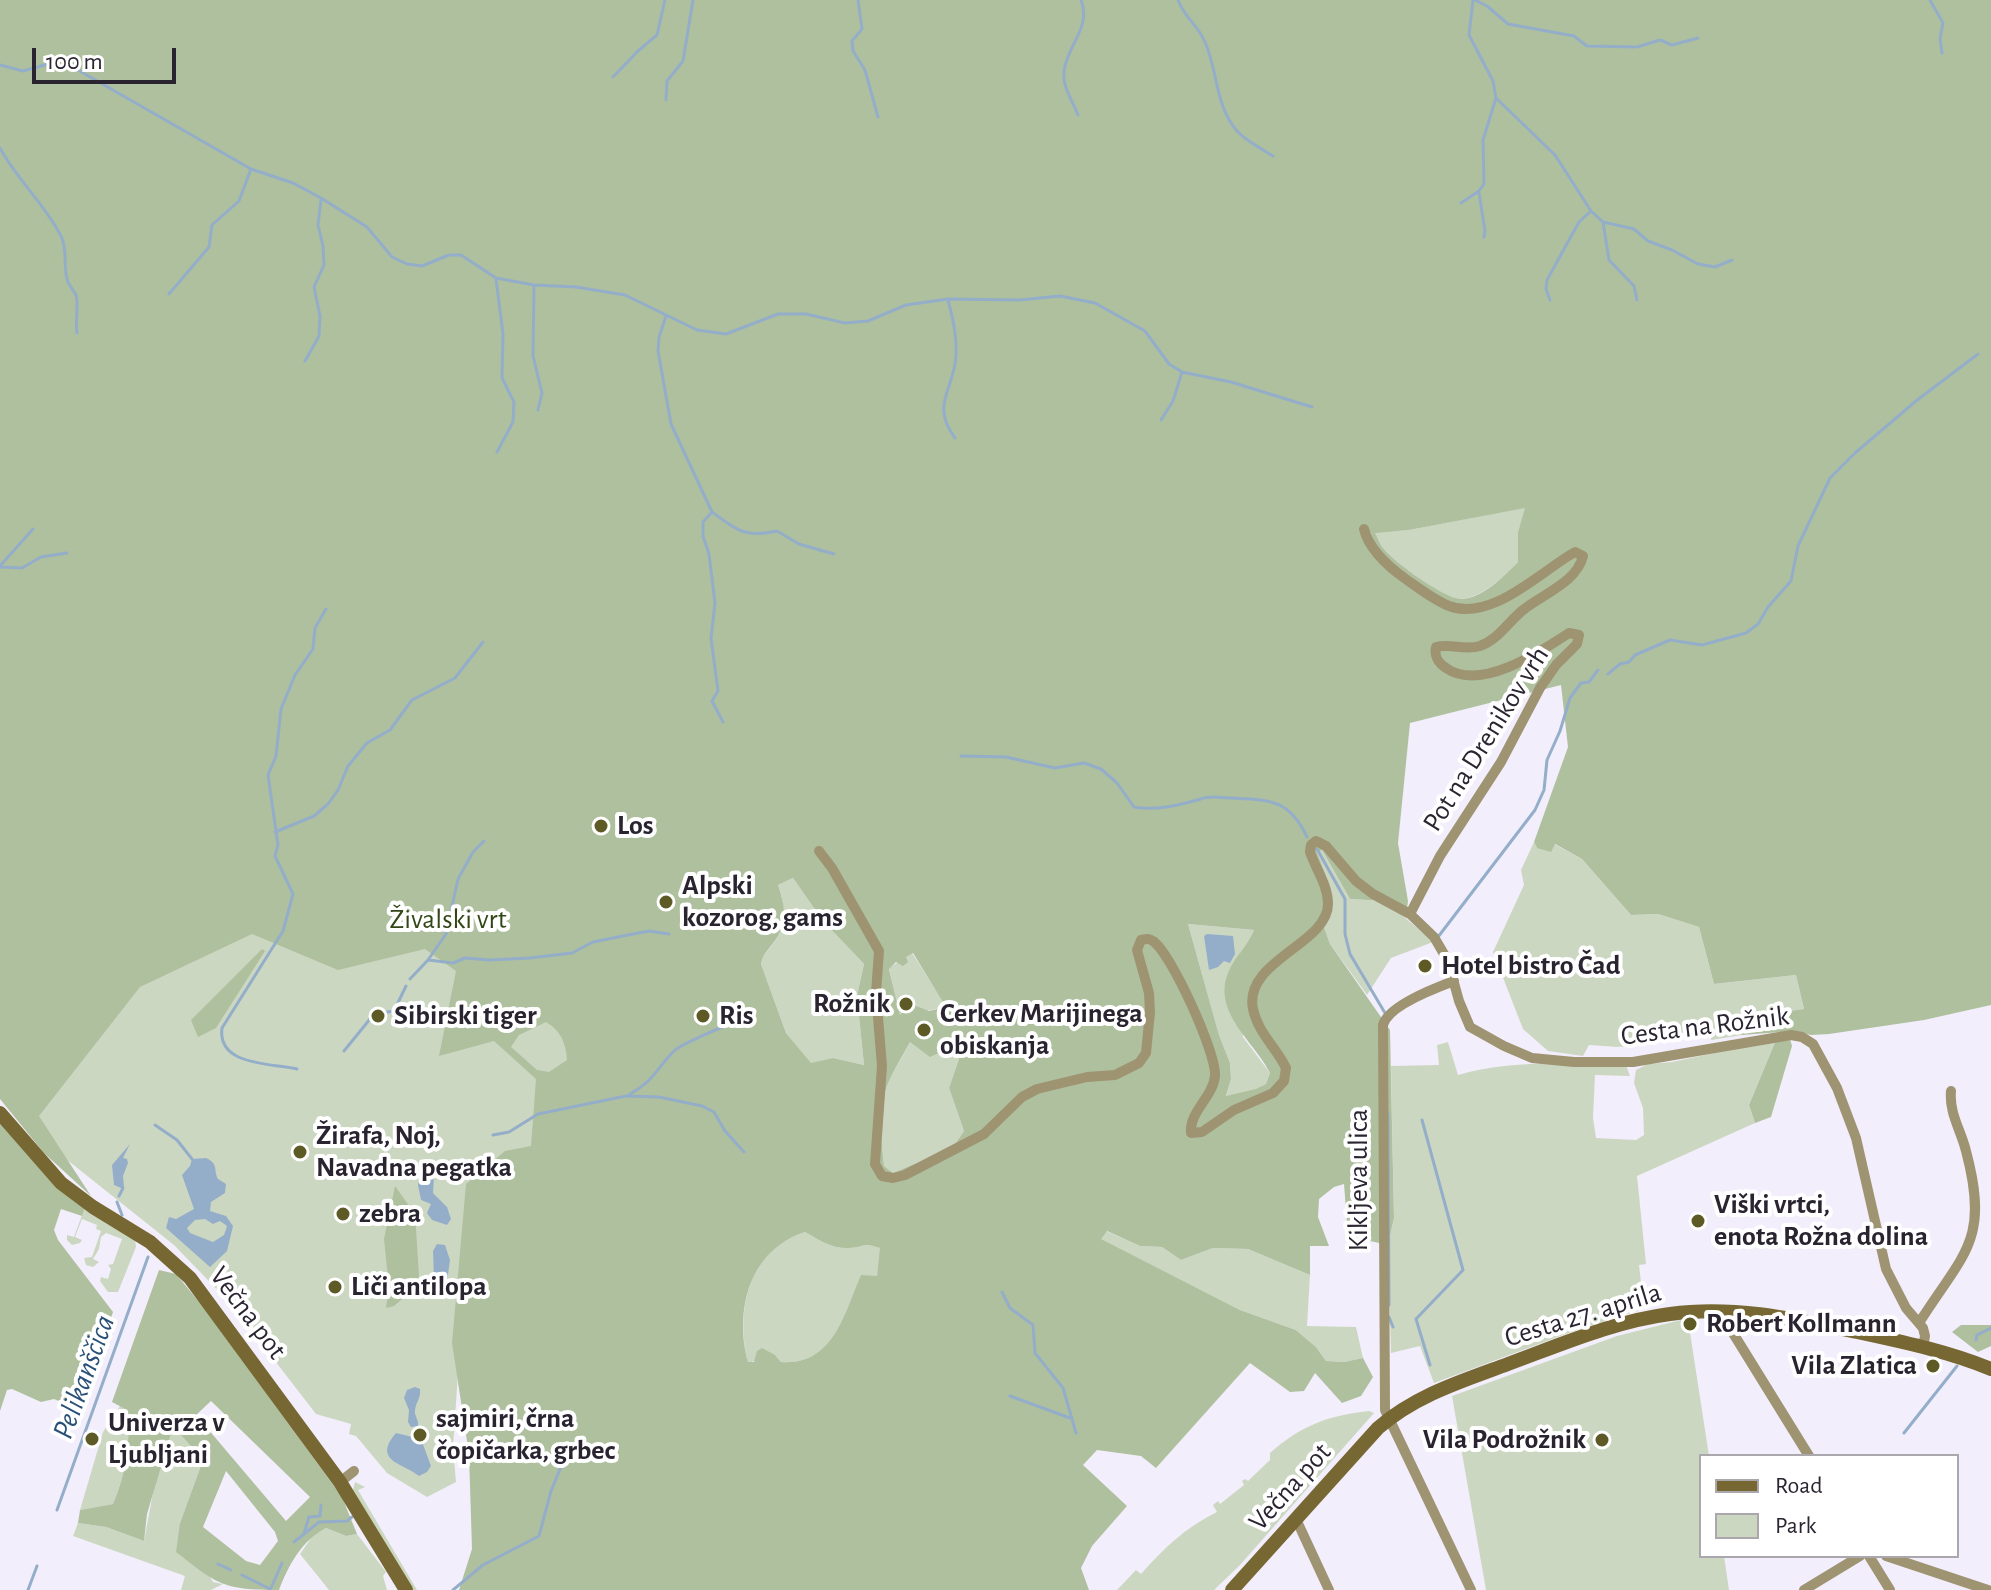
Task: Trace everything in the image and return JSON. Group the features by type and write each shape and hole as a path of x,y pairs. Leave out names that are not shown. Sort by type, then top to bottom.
{"main road":[{"name":"Večna pot","path":"0,1113 61,1183 93,1207 143,1237 185,1272 340,1482 406,1590"},
{"name":"Cesta 27. aprila","path":"1387,1420 1427,1395 1609,1328 1671,1313 1725,1311 1798,1320 1947,1352 1991,1369"},
{"name":"Večna pot","path":"1232,1590 1387,1420"}],"street":[{"name":"Pot na Drenikov vrh","path":"1364,529 1372,547 1391,568 1435,598 1458,608 1474,608 1500,599 1575,552 1583,556 1580,566 1562,583 1526,608 1493,639 1468,649 1436,647 1435,654 1441,664 1454,673 1471,676 1516,663 1569,633 1579,635 1577,644 1556,665 1540,688 1501,762 1440,856 1410,914"},
{"name":"Cesta na Rožnik","path":"819,851 832,868 879,951 876,993 882,1066 875,1164 882,1176 893,1178 905,1175 984,1134 1022,1097 1037,1089 1087,1077 1115,1075 1139,1063 1146,1053 1150,1012 1149,993 1137,950 1141,940 1152,941 1167,960 1191,1004 1214,1069 1213,1086 1193,1120 1191,1133 1202,1132 1234,1110 1273,1093 1284,1081 1286,1068 1257,1022 1253,1011 1253,994 1271,967 1315,932 1325,920 1327,891 1310,852 1313,842 1322,842 1356,881 1410,914 1441,947 1470,1027 1504,1046 1543,1060 1633,1062 1781,1036 1796,1035 1808,1040 1818,1051 1856,1138 1891,1282 1925,1334 1923,1347"},
{"name":"Kikljeva ulica","path":"1387,1420 1383,1297 1383,1025 1386,1016 1398,1008 1454,981"},
{"path":"1919,1323 1962,1259 1975,1227 1976,1195 1965,1147 1953,1118 1951,1091"},
{"path":"1725,1311 1728,1325 1808,1454"},
{"path":"1387,1420 1471,1590"},
{"path":"340,1482 354,1471"},
{"path":"1296,1519 1329,1590"},
{"path":"1804,1590 1857,1558"},
{"path":"1870,1558 1890,1590"},
{"path":"1892,1558 1988,1590"}],"green space":[{"path":"0,0 1991,0 1991,1005 1924,1020 1829,1034 1811,1035 1794,1031 1742,1035 1745,1017 1804,1009 1796,975 1714,984 1699,927 1658,914 1631,915 1582,859 1555,844 1551,852 1537,848 1534,842 1568,747 1561,685 1410,723 1398,843 1408,901 1406,917 1386,901 1350,899 1322,850 1317,853 1329,890 1330,907 1324,927 1330,944 1390,1030 1394,1218 1388,1245 1348,1236 1344,1184 1334,1187 1319,1199 1318,1217 1329,1246 1310,1246 1310,1275 1248,1249 1213,1248 1181,1260 1162,1247 1140,1246 1107,1231 1101,1239 1240,1310 1296,1330 1316,1347 1326,1361 1344,1362 1363,1358 1373,1377 1361,1396 1342,1403 1315,1373 1304,1391 1290,1392 1250,1363 1156,1468 1141,1456 1097,1450 1083,1465 1127,1506 1092,1546 1081,1568 1089,1590 459,1590 472,1549 469,1454 452,1343 466,1184 505,1151 531,1146 536,1079 494,1041 439,1056 456,971 425,949 338,970 252,934 140,987 39,1116 91,1196 44,1153 0,1099","holes":["1525,508 1518,532 1518,562 1493,585 1470,598 1454,598 1409,571 1381,546 1375,533 1409,530","793,878 823,921 864,964 857,996 864,1065 833,1058 811,1063 786,1033 761,964 778,936 784,911 778,885","1188,924 1254,930 1228,973 1226,1001 1237,1026 1270,1073 1266,1084 1226,1096 1231,1079 1230,1063 1219,1035","913,953 946,1007 929,1011 911,1004 900,1015 889,969 896,962 903,966 908,962 906,957","546,1022 562,1038 567,1060 549,1072 537,1070 511,1047 519,1035","950,1040 959,1059 949,1088 964,1131 953,1147 893,1173 884,1166 881,1121 884,1095 910,1042 930,1057 945,1050","805,1232 837,1247 866,1245 880,1248 877,1276 861,1275 834,1335 813,1356 799,1361 781,1362 762,1348 757,1351 754,1362 748,1362 744,1342 745,1302 759,1267 771,1252"]},
{"path":"1526,507 1518,532 1518,562 1485,591 1469,598 1453,598 1432,587 1389,554 1374,532 1409,530"},
{"path":"1534,842 1537,848 1554,844 1582,859 1631,915 1658,914 1699,927 1714,984 1796,975 1804,1009 1745,1017 1742,1035 1711,1040 1712,1033 1669,1033 1645,1045 1589,1045 1583,1056 1548,1051 1523,1029 1493,952 1524,885 1521,870"},
{"name":"Živalski vrt","path":"745,843 467,1237 453,1448 456,1482 427,1497 387,1473 356,1436 349,1434 351,1424 316,1414 231,1304 174,1245 66,1159 0,1087 0,899"},
{"path":"1322,850 1350,899 1386,901 1433,942 1391,958 1367,995 1330,944 1324,927 1317,853"},
{"path":"793,878 823,921 864,964 857,996 864,1065 833,1058 811,1064 786,1033 761,964 783,923 783,904 778,885"},
{"path":"1188,924 1254,930 1240,953 1243,1037 1270,1073 1266,1084 1256,1090 1226,1097 1231,1079 1230,1063 1219,1035"},
{"path":"262,949 265,951 216,1028 198,1037 191,1020"},
{"path":"912,953 947,1007 900,1016 889,968"},
{"path":"950,1039 959,1059 949,1088 964,1131 953,1147 893,1173 884,1166 881,1130 882,1103 889,1081 910,1042 946,1045"},
{"path":"1790,1039 1792,1046 1771,1117 1755,1123 1749,1105 1776,1040"},
{"path":"1776,1040 1749,1105 1755,1123 1637,1176 1646,1264 1639,1265 1644,1309 1582,1328 1434,1383 1420,1346 1391,1353 1388,1245 1394,1218 1391,1066 1439,1065 1437,1045 1448,1042 1458,1075 1520,1065 1626,1065 1630,1076 1595,1075 1593,1118 1596,1138 1636,1140 1644,1135 1643,1108 1634,1083 1636,1070 1648,1064 1672,1062"},
{"path":"0,1121 50,1178 85,1207 82,1216 61,1209 54,1230 58,1240 113,1312 78,1404 70,1406 54,1399 41,1402 12,1389 7,1390 0,1411"},
{"path":"395,1186 415,1214 419,1275 416,1287 394,1306 386,1308 389,1288 384,1239"},
{"path":"85,1207 135,1240 136,1247 118,1292 108,1292 100,1281 101,1277 108,1279 111,1269 108,1265 113,1264 122,1239 106,1233 101,1237 93,1259 99,1262 93,1267 86,1265 84,1258 92,1257 101,1231 96,1229 97,1225 82,1219 75,1237 82,1240 80,1243 72,1245 67,1240 67,1235 74,1237"},
{"path":"1106,1231 1140,1246 1162,1247 1181,1260 1213,1248 1248,1249 1310,1275 1307,1326 1356,1327 1363,1358 1344,1362 1326,1361 1316,1347 1296,1330 1240,1310 1100,1239"},
{"path":"805,1232 837,1247 866,1245 881,1248 877,1276 861,1276 834,1335 813,1356 781,1362 775,1355 748,1363 744,1322 751,1284 771,1252"},
{"path":"159,1270 176,1274 342,1497 357,1534 346,1536 326,1528 317,1533 297,1554 279,1590 233,1587 213,1579 176,1552 180,1523 203,1460 168,1420 171,1433 147,1514 144,1541 106,1527 78,1523 80,1510 113,1504 121,1481 128,1447 127,1410 112,1402","holes":["211,1401 310,1497 286,1521 196,1415","226,1471 275,1532 278,1541 260,1565 246,1561 203,1527"]},
{"path":"1685,1319 1689,1326 1709,1454 1699,1454 1699,1558 1724,1558 1729,1590 1486,1590 1452,1396 1617,1336"},
{"path":"1961,1325 1991,1325 1991,1346 1978,1352 1952,1332"},
{"path":"120,1406 127,1410 128,1435 124,1470 113,1504 80,1510 103,1432"},
{"path":"1369,1411 1374,1413 1240,1565 1214,1590 1117,1590 1136,1570 1141,1574 1185,1532 1217,1512 1213,1505 1218,1501 1220,1504 1244,1485 1242,1481 1248,1481 1270,1460 1270,1453 1293,1435 1316,1423"},
{"path":"167,1418 203,1460 180,1523 213,1582 223,1584 211,1590 181,1590 185,1576 73,1536 78,1523 106,1527 144,1541"},
{"path":"355,1482 365,1487 358,1490 417,1590 412,1590 353,1490"},
{"path":"326,1528 346,1536 357,1534 386,1572 383,1576 387,1590 329,1590 300,1554 314,1534"}],"water":[{"path":"1204,936 1233,936 1235,954 1230,963 1224,961 1209,970"},
{"path":"130,1144 123,1158 128,1163 123,1176 124,1187 121,1188 114,1185 112,1165"},
{"path":"192,1159 210,1160 218,1179 226,1184 225,1193 211,1202 210,1211 226,1216 233,1226 227,1251 210,1267 166,1228 169,1217 176,1219 194,1209 182,1175","holes":["205,1219 213,1224 220,1221 227,1226 224,1235 213,1242 190,1233 187,1228 195,1220"]},
{"path":"439,1164 446,1164 434,1176 433,1193 447,1207 451,1219 447,1225 432,1220 427,1213 431,1204 421,1200 418,1185 420,1176"},
{"path":"437,1244 445,1245 450,1260 447,1282 434,1279 433,1251"},
{"path":"420,1389 415,1412 418,1426 411,1427 404,1398 407,1390"},
{"path":"396,1433 421,1439 431,1466 427,1472 419,1476 392,1460 387,1450"}],"waterway":[{"path":"613,77 657,35 665,0"},
{"path":"666,100 667,81 683,61 693,0"},
{"path":"858,0 862,29 852,41 853,51 865,70 878,117"},
{"path":"1078,115 1064,77 1066,63 1083,19 1081,0"},
{"path":"1178,0 1205,42 1230,121 1245,138 1273,156"},
{"path":"1461,203 1484,184 1483,140 1496,98 1493,81 1469,35 1473,0"},
{"path":"1475,0 1508,24 1574,36 1587,46 1637,47 1660,40 1672,45 1698,38"},
{"path":"1930,0 1943,23 1940,38 1942,53"},
{"path":"0,65 23,71 48,64 78,70 251,169 293,183 321,198 367,227 392,257 407,264 422,266 449,255 461,255 496,278 625,295 697,330 726,334 778,314 806,314 845,323 868,321 906,305 948,299 1020,300 1060,296 1095,303 1145,331 1169,364 1182,372 1231,382 1312,407"},
{"path":"1496,98 1555,155 1591,211 1579,222 1547,280 1550,300"},
{"path":"0,148 61,236 67,279 77,299 77,333"},
{"path":"169,294 209,247 212,225 239,201 251,169"},
{"path":"1479,193 1484,237"},
{"path":"305,361 319,336 320,316 314,287 324,265 318,225 321,200"},
{"path":"1592,212 1603,222 1634,229 1648,241 1698,264 1715,267 1732,260"},
{"path":"1603,222 1609,260 1634,286 1637,300"},
{"path":"496,279 503,334 502,378 514,402 513,422 497,452"},
{"path":"534,285 533,356 542,393 538,410"},
{"path":"948,300 956,356 945,397 944,416 955,438"},
{"path":"666,316 658,351 671,424 712,512 703,522 703,536 709,554 715,603 711,638 718,691 712,701 723,722"},
{"path":"1608,674 1635,655 1670,640 1702,645 1746,633 1758,624 1768,607 1791,581 1798,546 1830,478 1916,401 1978,354"},
{"path":"1161,420 1173,401 1182,372"},
{"path":"712,512 742,531 757,534 777,531 799,544 834,554"},
{"path":"0,566 33,529"},
{"path":"0,567 22,568 41,557 67,553"},
{"path":"297,1069 237,1056 228,1050 222,1028 283,931 293,894 275,856 278,845 268,775 276,756 281,709 295,675 313,649 315,628 326,609"},
{"path":"275,832 314,816 328,804 348,766 367,743 390,730 412,700 455,678 483,642"},
{"path":"1438,937 1535,810 1544,790 1547,760 1570,698 1581,683 1589,682 1598,670"},
{"path":"961,756 1006,757 1055,768 1084,763 1101,769 1117,783 1134,807 1168,807 1212,797 1267,801 1293,815 1307,837"},
{"path":"410,979 446,934 458,879 473,852 484,841"},
{"path":"1317,849 1345,899 1345,934 1350,954 1385,1013"},
{"path":"428,960 453,963 465,958 530,958 572,953 593,942 649,931 669,934"},
{"path":"344,1051 374,1014 394,1011 406,986"},
{"path":"630,1094 650,1080 678,1048 731,1024"},
{"path":"493,1135 509,1132 538,1114 626,1096 659,1097 702,1106 714,1112 725,1131 744,1152"},
{"path":"1388,1113 1389,1305"},
{"path":"1422,1120 1463,1270 1416,1319 1430,1365"},
{"path":"155,1125 177,1140 192,1159"},
{"path":"119,1196 123,1188"},
{"path":"117,1202 122,1215"},
{"name":"Pelikanščica","path":"57,1510 148,1257"},
{"path":"1002,1292 1010,1308 1033,1325 1035,1353 1063,1388 1076,1433"},
{"path":"1389,1317 1393,1327"},
{"path":"1976,1340 1977,1335 1991,1328"},
{"path":"1904,1433 1957,1366"},
{"path":"1010,1396 1070,1418"},
{"path":"453,1590 483,1565 539,1536 551,1491 567,1452"},
{"path":"304,1534 309,1517 320,1516 321,1505"},
{"path":"294,1542 319,1522 347,1521 352,1517"},
{"path":"271,1588 282,1563"},
{"path":"218,1564 231,1570"},
{"name":"Pelikanščica","path":"28,1590 37,1566"},
{"path":"242,1575 270,1589"}],"place":[{"name":"Los","path":"601,826"},
{"name":"Alpski kozorog, gams","path":"666,902"},
{"name":"Hotel bistro Čad","path":"1425,966"},
{"name":"Rožnik","path":"906,1004"},
{"name":"Sibirski tiger","path":"378,1016"},
{"name":"Ris","path":"703,1016"},
{"name":"Cerkev Marijinega obiskanja","path":"924,1030"},
{"name":"Žirafa, Noj, Navadna pegatka","path":"300,1152"},
{"name":"zebra","path":"343,1214"},
{"name":"Viški vrtci, enota Rožna dolina","path":"1698,1221"},
{"name":"Liči antilopa","path":"335,1287"},
{"name":"Robert Kollmann","path":"1690,1324"},
{"name":"Vila Zlatica","path":"1933,1366"},
{"name":"sajmiri, črna čopičarka, grbec","path":"420,1435"},
{"name":"Univerza v Ljubljani","path":"92,1439"},
{"name":"Vila Podrožnik","path":"1602,1440"}]}
